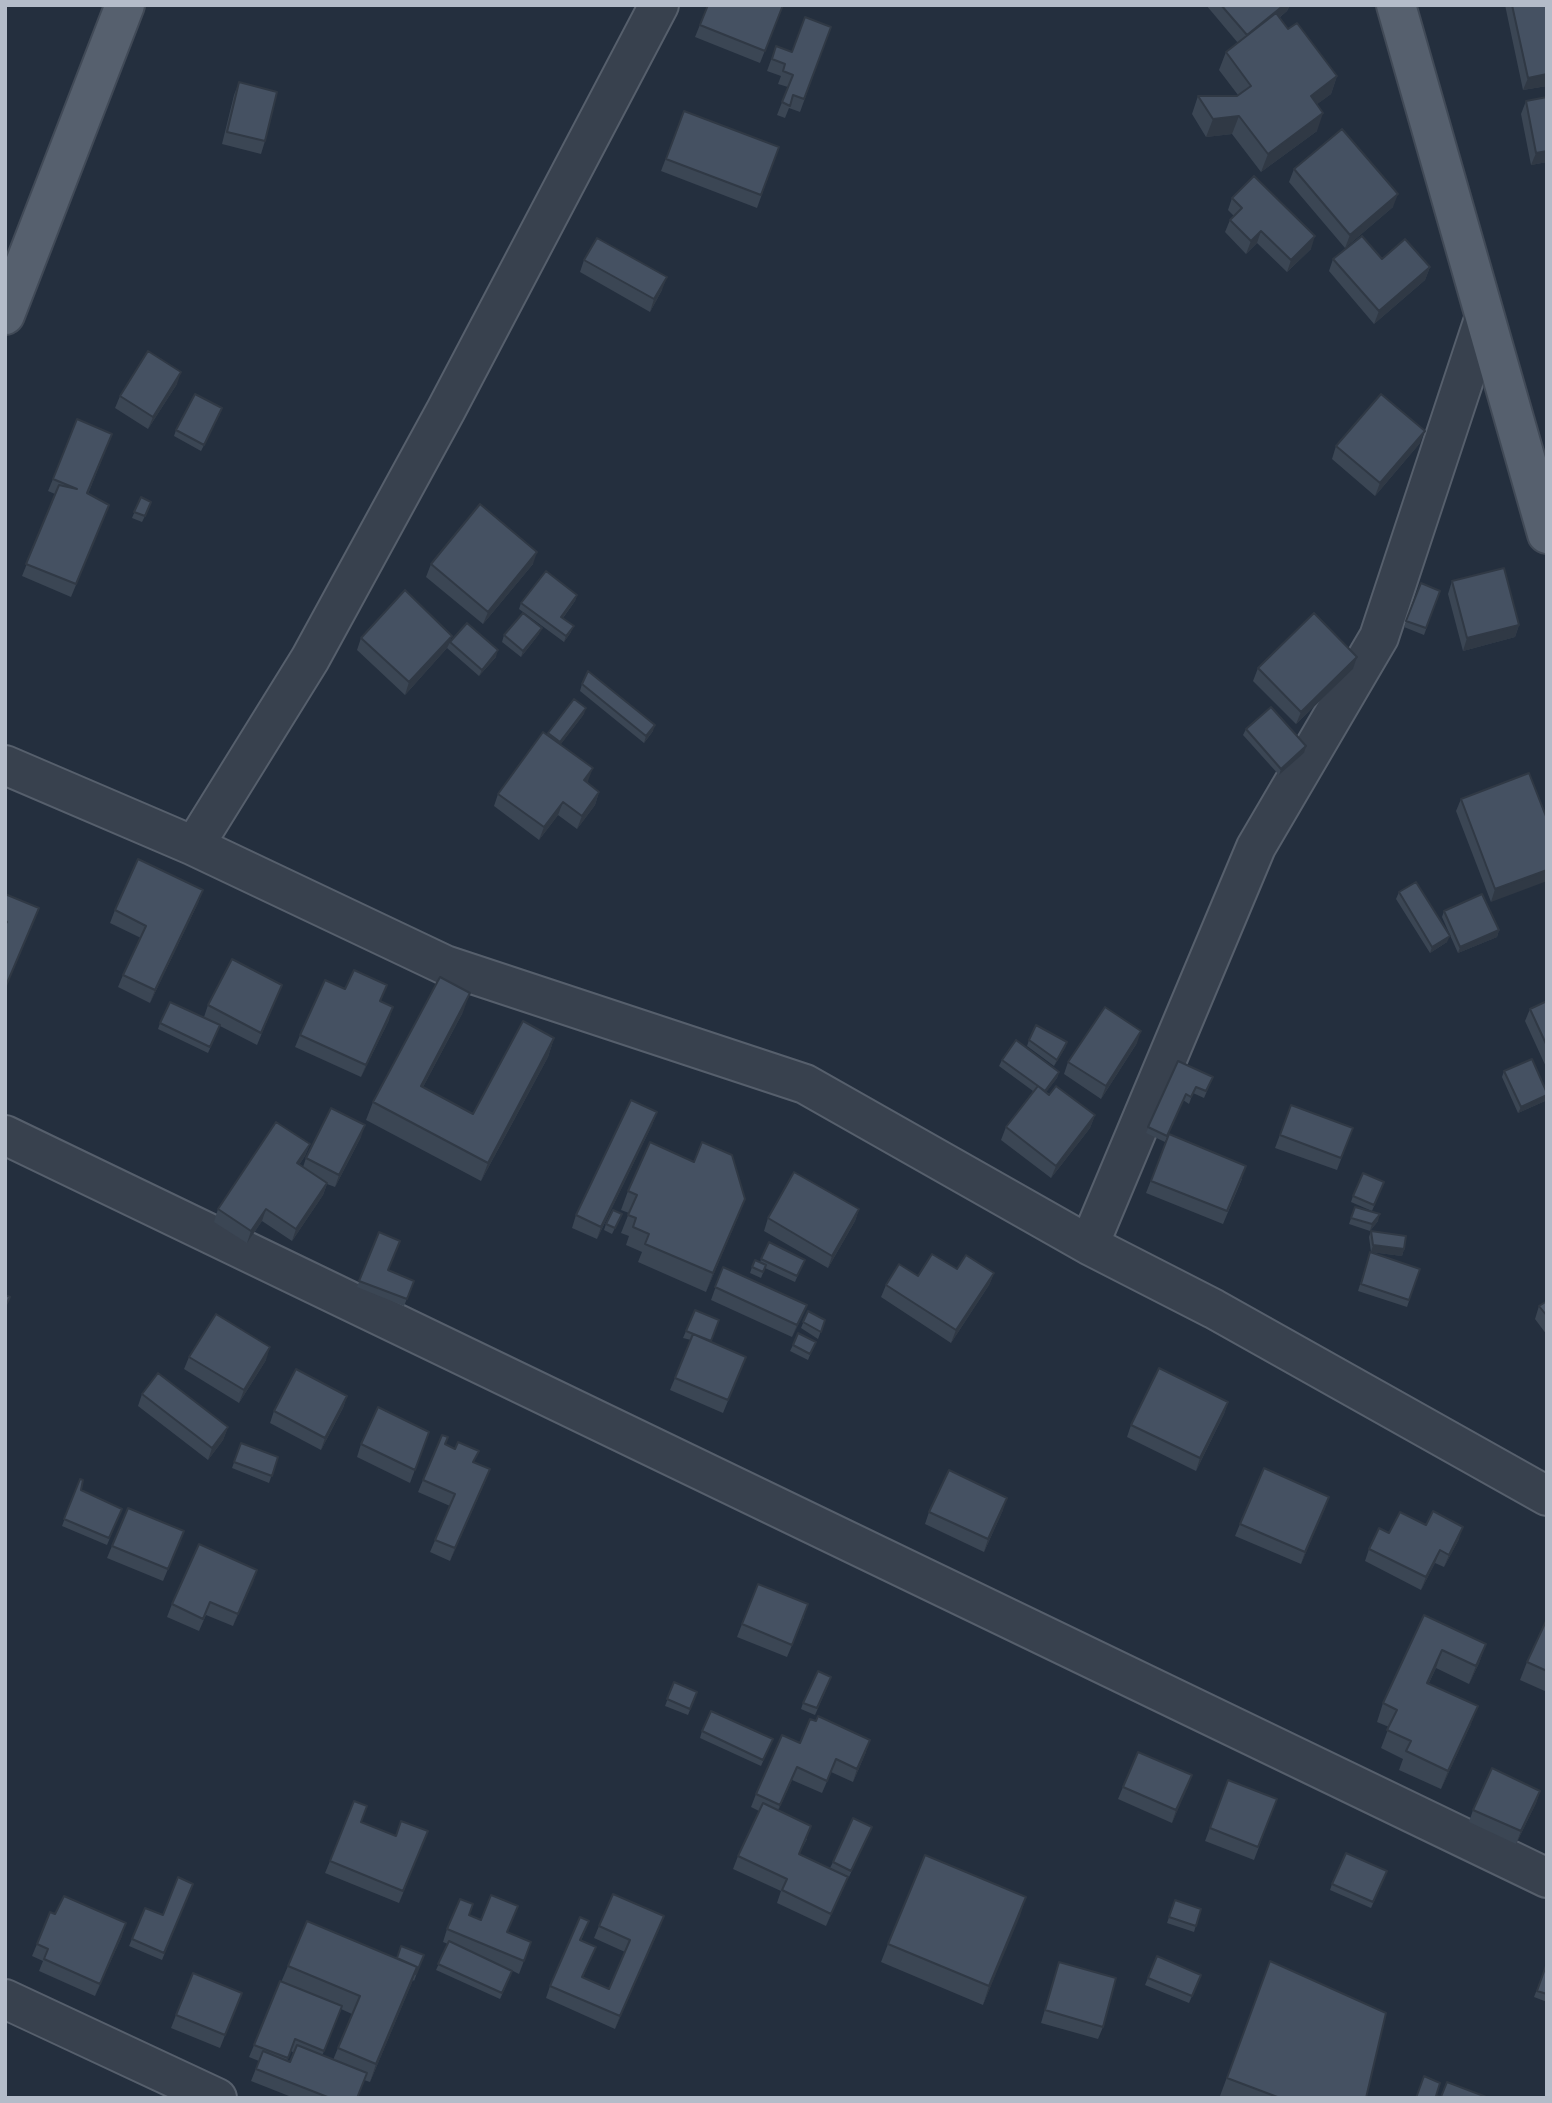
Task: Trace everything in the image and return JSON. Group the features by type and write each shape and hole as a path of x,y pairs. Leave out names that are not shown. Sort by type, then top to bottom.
{"main road":[{"path":"5,314 125,5"},
{"path":"1396,5 1547,534"}],"street":[{"path":"194,846 310,659 446,410 659,5"},
{"path":"1089,1245 1256,847 1379,637 1484,319"},
{"path":"5,765 194,846 445,965 805,1084 1089,1245 1214,1309 1547,1496"},
{"path":"5,1135 1547,1878"},
{"path":"5,1999 216,2098"}],"building":[{"path":"708,5 783,5 765,51 700,25"},
{"path":"1221,5 1284,5 1247,35"},
{"path":"1512,5 1547,5 1547,74 1528,78"},
{"path":"1276,13 1288,29 1297,23 1337,76 1311,96 1323,113 1268,154 1239,116 1213,119 1198,96 1237,96 1251,86 1226,52"},
{"path":"805,17 831,27 804,99 793,95 790,106 782,102 793,75 783,71 785,64 772,59 776,46 792,52"},
{"path":"239,82 277,92 265,141 227,132"},
{"path":"1547,97 1547,151 1536,153 1526,101"},
{"path":"684,111 779,147 761,195 666,159"},
{"path":"1342,129 1398,194 1350,235 1294,169"},
{"path":"1254,176 1315,236 1291,260 1261,231 1251,241 1230,220 1242,208 1232,198"},
{"path":"1362,236 1382,259 1405,239 1430,267 1379,311 1333,259"},
{"path":"597,238 667,277 654,299 584,260"},
{"path":"148,351 181,372 153,417 120,396"},
{"path":"195,394 222,408 204,445 176,430"},
{"path":"1381,394 1425,431 1380,483 1336,446"},
{"path":"77,419 112,434 87,493 109,505 76,584 26,564 59,485 77,489 53,479"},
{"path":"141,497 151,502 145,516 134,512"},
{"path":"480,504 537,552 488,612 431,564"},
{"path":"1504,568 1519,625 1467,638 1452,581"},
{"path":"546,571 577,595 561,617 574,626 566,636 521,603"},
{"path":"1421,583 1440,591 1426,628 1406,621"},
{"path":"405,590 452,636 409,682 361,638"},
{"path":"523,613 542,628 523,651 504,635"},
{"path":"1314,613 1357,657 1301,712 1258,668"},
{"path":"467,623 498,650 482,670 450,642"},
{"path":"588,671 655,725 646,736 582,684"},
{"path":"574,699 586,708 560,742 548,733"},
{"path":"1271,707 1306,746 1281,769 1246,729"},
{"path":"543,732 593,768 584,780 599,792 582,816 563,802 544,827 498,794"},
{"path":"1529,773 1547,819 1547,870 1495,889 1461,799"},
{"path":"138,859 203,890 155,990 123,975 146,926 115,910"},
{"path":"1416,882 1450,936 1432,947 1399,892"},
{"path":"5,894 39,908 5,988 7,922"},
{"path":"1482,894 1499,930 1460,947 1444,911"},
{"path":"232,959 282,985 261,1033 208,1005"},
{"path":"354,970 387,985 380,1001 393,1007 366,1065 300,1035 325,980 345,989"},
{"path":"440,977 470,993 421,1086 473,1114 523,1021 554,1038 488,1163 373,1102"},
{"path":"1547,1001 1547,1046 1530,1009"},
{"path":"170,1002 220,1025 210,1047 160,1023"},
{"path":"1105,1007 1141,1031 1106,1086 1068,1062"},
{"path":"1036,1025 1067,1042 1057,1060 1029,1040"},
{"path":"1016,1040 1059,1072 1045,1091 1002,1060"},
{"path":"1532,1059 1547,1095 1521,1107 1504,1071"},
{"path":"1178,1061 1213,1077 1206,1091 1196,1087 1191,1097 1186,1094 1167,1136 1148,1127"},
{"path":"1038,1086 1049,1095 1056,1086 1095,1115 1056,1166 1006,1127"},
{"path":"631,1100 657,1112 601,1227 576,1215"},
{"path":"1291,1105 1353,1128 1341,1158 1280,1135"},
{"path":"331,1108 365,1125 339,1175 306,1158"},
{"path":"276,1122 310,1144 297,1163 327,1183 296,1229 266,1209 251,1231 218,1209"},
{"path":"1169,1134 1246,1166 1227,1211 1151,1181"},
{"path":"650,1142 694,1162 702,1142 732,1155 745,1199 713,1273 645,1244 649,1234 633,1227 636,1218 628,1215 637,1195 628,1191"},
{"path":"794,1172 859,1209 832,1256 768,1218"},
{"path":"1363,1173 1384,1182 1374,1205 1353,1196"},
{"path":"1355,1207 1380,1214 1372,1224 1351,1218"},
{"path":"613,1210 622,1214 615,1228 606,1224"},
{"path":"1371,1231 1406,1236 1404,1249 1373,1245"},
{"path":"379,1232 400,1241 388,1270 414,1281 407,1299 359,1281"},
{"path":"769,1242 805,1260 797,1276 761,1259"},
{"path":"1370,1252 1420,1269 1409,1300 1361,1284"},
{"path":"932,1254 957,1269 966,1255 994,1273 956,1330 886,1285 899,1264 918,1276"},
{"path":"755,1260 766,1265 763,1272 752,1267"},
{"path":"723,1267 807,1305 797,1325 715,1287"},
{"path":"1547,1301 1547,1316 1539,1306"},
{"path":"695,1310 719,1320 711,1341 686,1331"},
{"path":"808,1311 825,1320 821,1332 803,1322"},
{"path":"216,1314 270,1347 244,1390 189,1357"},
{"path":"798,1333 816,1342 810,1354 793,1345"},
{"path":"693,1334 746,1357 728,1400 675,1378"},
{"path":"1159,1368 1228,1402 1200,1458 1131,1425"},
{"path":"296,1369 347,1396 325,1438 274,1411"},
{"path":"158,1373 228,1427 212,1448 142,1394"},
{"path":"378,1407 429,1432 415,1470 361,1444"},
{"path":"442,1435 448,1437 445,1444 455,1449 458,1442 479,1451 473,1462 490,1469 455,1548 435,1540 455,1494 423,1480"},
{"path":"241,1443 278,1457 272,1476 234,1462"},
{"path":"1264,1468 1329,1497 1305,1552 1240,1524"},
{"path":"949,1470 1007,1498 988,1539 929,1512"},
{"path":"80,1479 83,1480 81,1490 122,1509 109,1538 64,1519"},
{"path":"128,1508 184,1531 168,1569 112,1546"},
{"path":"1433,1511 1463,1527 1449,1555 1440,1550 1426,1577 1369,1549 1379,1528 1389,1533 1400,1512 1426,1525"},
{"path":"199,1544 257,1570 238,1614 210,1602 203,1619 172,1604"},
{"path":"758,1584 808,1604 792,1645 742,1624"},
{"path":"1424,1615 1486,1644 1476,1666 1442,1650 1427,1683 1478,1706 1448,1771 1406,1751 1411,1741 1387,1730 1397,1710 1383,1703"},
{"path":"1547,1619 1547,1671 1527,1662"},
{"path":"818,1671 831,1677 817,1708 803,1703"},
{"path":"674,1682 697,1692 690,1709 667,1699"},
{"path":"711,1711 773,1739 763,1760 702,1731"},
{"path":"818,1716 870,1740 857,1769 836,1759 827,1781 797,1767 780,1805 756,1794 782,1735 800,1743 810,1719 816,1721"},
{"path":"1138,1752 1192,1775 1176,1810 1123,1787"},
{"path":"1492,1768 1540,1791 1521,1831 1473,1810"},
{"path":"1228,1780 1277,1799 1258,1847 1210,1828"},
{"path":"354,1801 367,1806 361,1822 396,1836 401,1821 428,1831 403,1891 330,1861"},
{"path":"763,1803 811,1826 799,1854 848,1877 831,1914 782,1890 787,1879 738,1856"},
{"path":"853,1818 872,1827 851,1871 833,1862"},
{"path":"1346,1853 1387,1871 1373,1902 1332,1884"},
{"path":"925,1855 1026,1897 989,1986 888,1944"},
{"path":"178,1877 193,1884 164,1953 132,1939 145,1908 163,1915"},
{"path":"613,1894 664,1916 620,2016 550,1986 580,1917 589,1921 580,1940 596,1947 582,1977 609,1989 630,1940 599,1926"},
{"path":"491,1895 518,1906 507,1932 531,1942 524,1961 447,1929 460,1899 473,1904 469,1915 481,1920"},
{"path":"64,1896 126,1923 100,1984 44,1959 48,1949 37,1944 50,1912 55,1914"},
{"path":"1175,1900 1201,1909 1196,1926 1169,1917"},
{"path":"307,1921 417,1967 376,2064 338,2048 360,1996 288,1966"},
{"path":"449,1941 512,1971 502,1993 438,1964"},
{"path":"401,1946 424,1955 416,1974 417,1967 397,1958"},
{"path":"1157,1956 1201,1975 1192,1996 1148,1978"},
{"path":"1270,1961 1386,2013 1366,2098 1280,2098 1227,2078"},
{"path":"1059,1962 1116,1978 1103,2027 1045,2010"},
{"path":"1547,1963 1547,1994 1537,1991"},
{"path":"193,1973 242,1993 225,2035 176,2015"},
{"path":"280,1981 342,2006 324,2051 295,2039 288,2058 254,2045"},
{"path":"297,2045 367,2073 357,2098 330,2098 256,2069 263,2051 290,2062"},
{"path":"1424,2076 1440,2083 1436,2096 1441,2097 1447,2082 1489,2098 1416,2098"}]}
